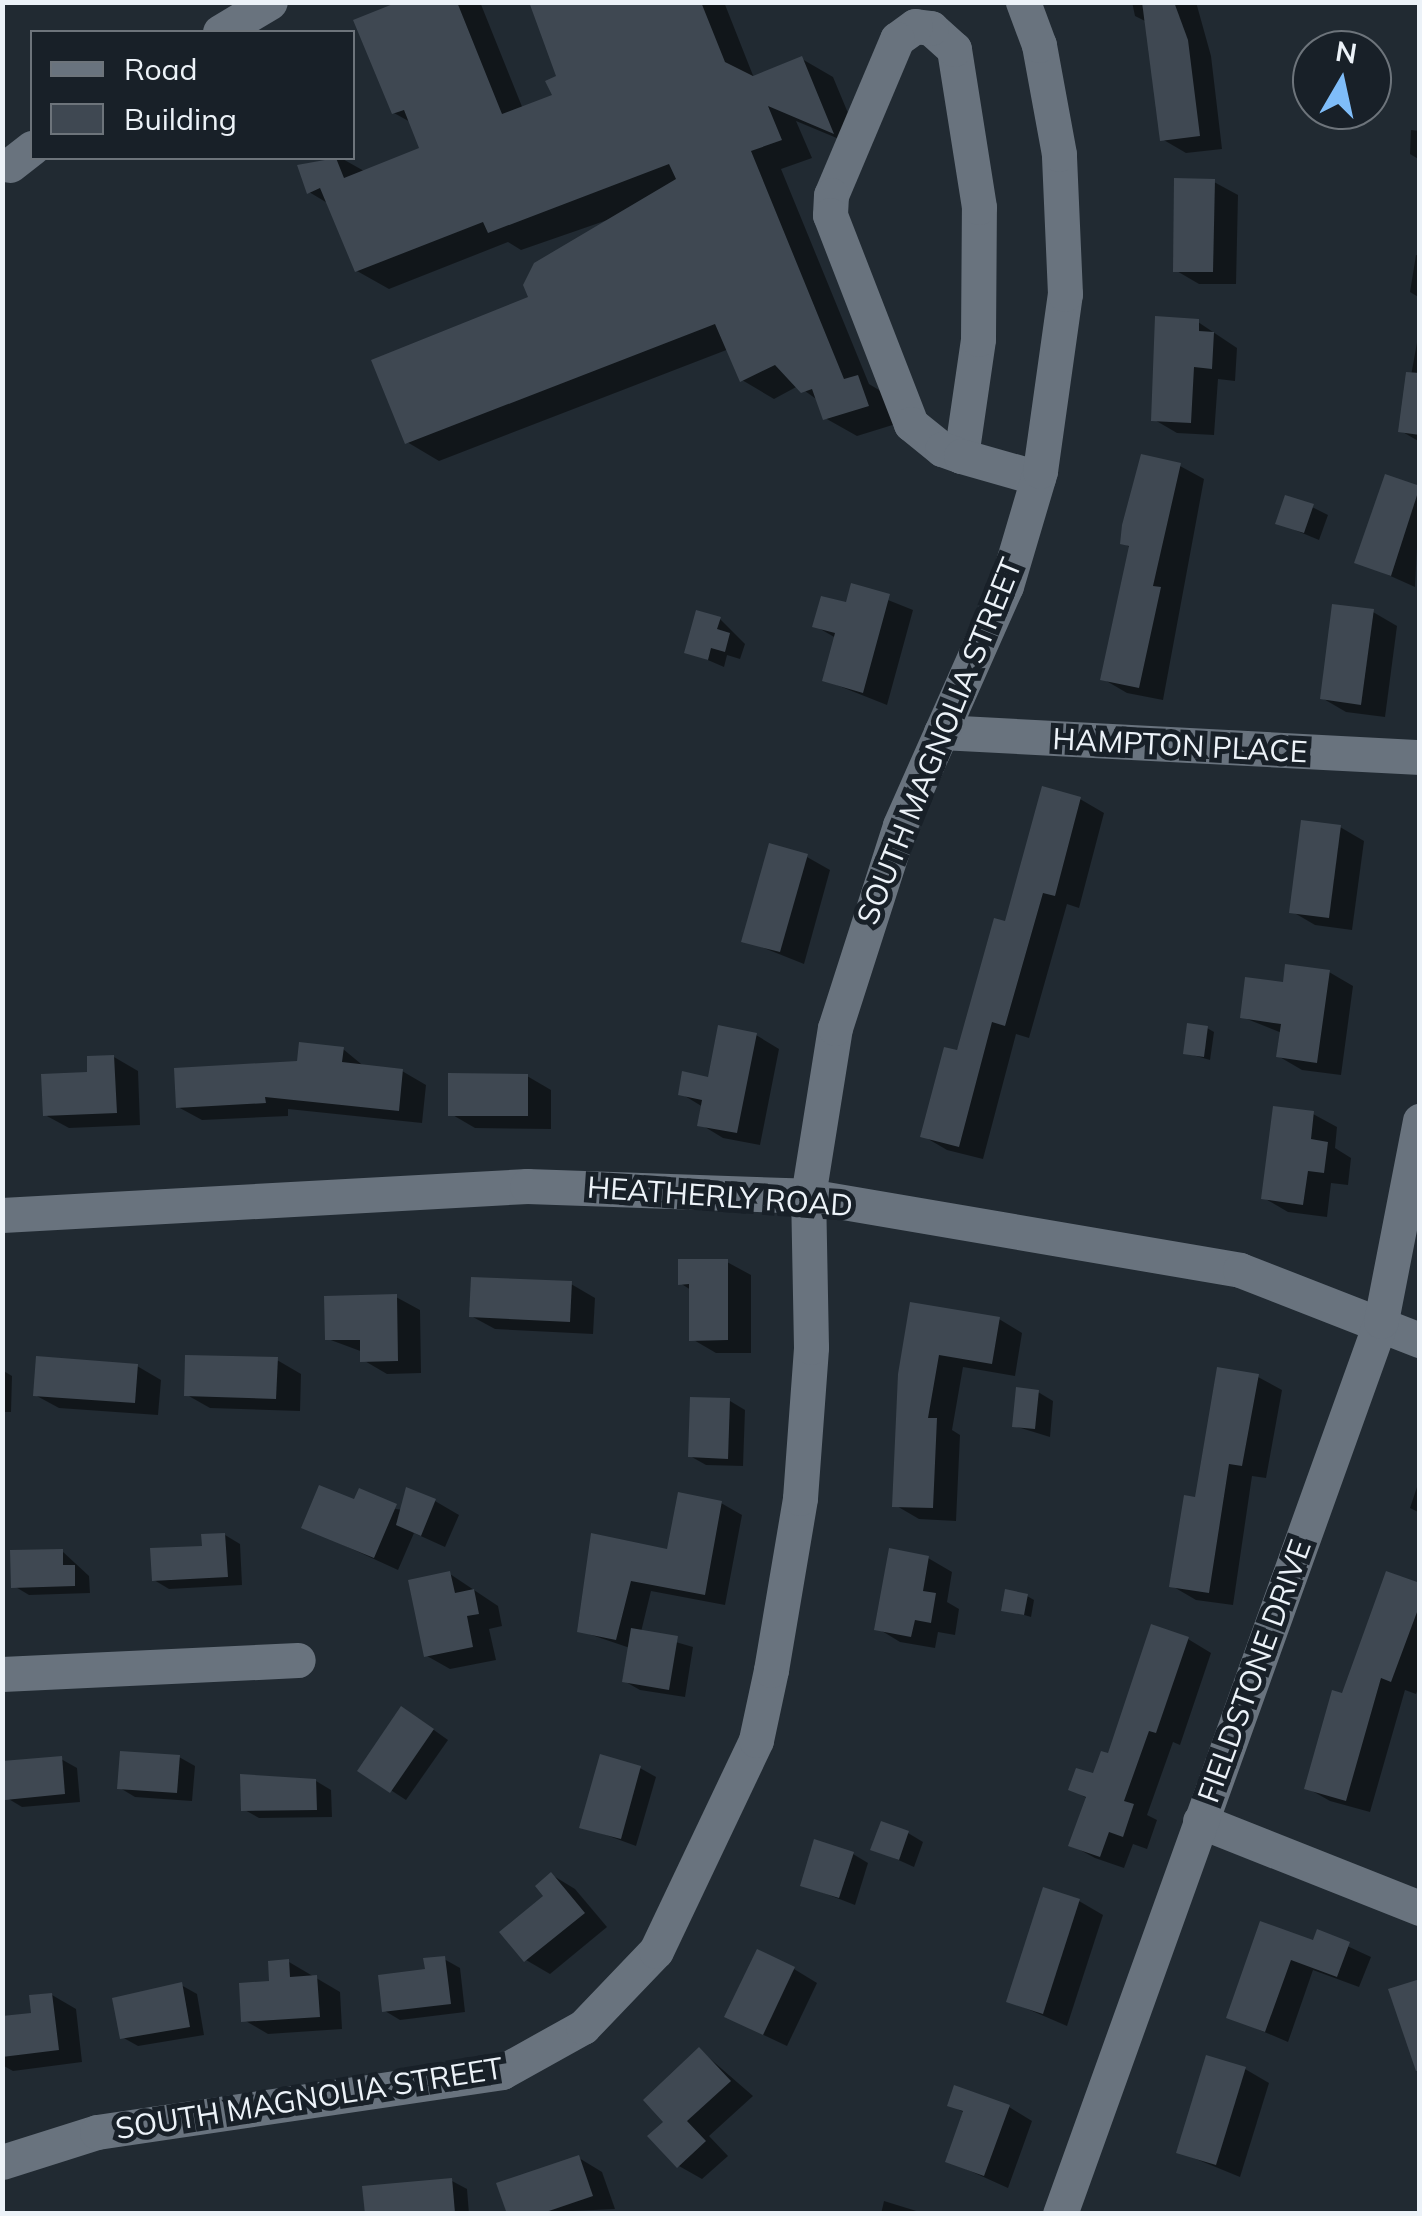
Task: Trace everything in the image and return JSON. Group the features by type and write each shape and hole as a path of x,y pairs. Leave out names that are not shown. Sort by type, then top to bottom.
{"street":[{"path":"223,30 270,2"},
{"name":"SOUTH MAGNOLIA STREET","path":"2,2162 97,2132 502,2072 583,2027 656,1951 756,1740 800,1498 812,1347 808,1196 835,1028 864,923 941,732 1006,586 1038,478 1065,294 1060,154 1039,45 1023,2"},
{"path":"962,456 978,339 979,207 954,50 931,28 915,26 897,39 830,195 830,214 912,424 942,450 962,456 1038,478"},
{"name":"HAMPTON PLACE","path":"941,732 1420,758"},
{"name":"FIELDSTONE DRIVE","path":"1060,2214 1380,1321 1420,1121"},
{"name":"HEATHERLY ROAD","path":"2,1215 527,1186 808,1196 1240,1270 1380,1321 1420,1340"},
{"path":"2,1674 298,1660"},
{"path":"1200,1821 1420,1908"}],"building":[{"path":"398,2 457,2 502,114 552,95 545,81 556,76 529,2 701,2 725,62 753,76 802,56 834,134 768,106 782,140 751,151 844,379 858,375 869,406 823,420 812,389 801,393 775,365 740,382 715,324 405,444 371,360 528,297 523,285 534,263 676,179 669,164 488,233 483,222 355,272 320,188 307,194 297,165 337,160 344,178 419,148 404,110 392,114 353,20"},
{"path":"1142,2 1174,2 1188,40 1200,136 1160,141"},
{"path":"1174,178 1215,179 1213,272 1173,272"},
{"path":"1155,316 1199,319 1199,331 1214,332 1212,369 1194,367 1191,423 1151,421"},
{"path":"1406,372 1420,373 1420,435 1398,432"},
{"path":"1141,454 1181,463 1153,586 1161,587 1139,688 1100,680 1129,546 1120,544 1122,525"},
{"path":"1385,474 1420,486 1391,576 1354,563"},
{"path":"1285,495 1314,504 1304,533 1275,524"},
{"path":"851,583 890,594 863,693 822,681 835,633 812,627 821,596 846,602"},
{"path":"1332,604 1374,609 1361,705 1320,699"},
{"path":"696,610 721,617 717,629 730,633 725,652 711,648 708,660 684,653"},
{"path":"1042,786 1081,797 1055,896 1043,893 1005,1026 992,1022 959,1147 920,1137 944,1047 957,1050 994,918 1005,921"},
{"path":"1301,820 1341,825 1329,918 1289,913"},
{"path":"769,843 808,854 780,952 741,942"},
{"path":"1285,964 1330,970 1317,1063 1276,1057 1281,1024 1240,1018 1245,977 1283,982"},
{"path":"1187,1023 1208,1026 1204,1057 1183,1054"},
{"path":"718,1025 757,1033 737,1133 697,1126 702,1100 678,1095 682,1071 708,1077"},
{"path":"299,1042 344,1047 342,1062 403,1069 399,1111 265,1097 266,1103 176,1108 174,1068 297,1061"},
{"path":"114,1055 117,1113 43,1116 41,1074 87,1072 87,1056"},
{"path":"448,1073 528,1074 528,1116 448,1116"},
{"path":"1273,1106 1314,1111 1311,1139 1328,1142 1324,1173 1308,1171 1303,1205 1261,1199"},
{"path":"678,1259 728,1259 728,1340 689,1341 689,1284 678,1285"},
{"path":"471,1277 572,1281 570,1322 469,1317"},
{"path":"397,1294 398,1361 360,1362 360,1340 325,1340 324,1296"},
{"path":"910,1302 1000,1317 992,1364 939,1355 928,1418 937,1418 933,1508 892,1507 898,1374"},
{"path":"185,1355 278,1357 276,1399 184,1396"},
{"path":"36,1356 138,1364 135,1403 33,1396"},
{"path":"1217,1367 1259,1374 1242,1466 1229,1464 1209,1593 1169,1587 1184,1495 1195,1497"},
{"path":"1016,1387 1039,1390 1035,1429 1012,1427"},
{"path":"690,1397 730,1398 728,1459 688,1457"},
{"path":"319,1485 354,1499 359,1488 397,1504 374,1558 301,1528"},
{"path":"406,1487 436,1499 421,1536 396,1525"},
{"path":"678,1492 722,1501 705,1595 631,1581 616,1640 577,1632 591,1533 667,1549"},
{"path":"225,1533 228,1577 152,1581 150,1548 202,1546 201,1534"},
{"path":"889,1548 929,1556 923,1591 936,1593 931,1623 915,1620 911,1637 874,1630"},
{"path":"63,1549 63,1565 75,1565 75,1586 11,1588 10,1550"},
{"path":"450,1571 455,1593 474,1589 479,1614 467,1616 473,1647 424,1657 408,1580"},
{"path":"1386,1571 1420,1583 1420,1604 1391,1682 1381,1678 1346,1801 1304,1789 1332,1690 1342,1693"},
{"path":"1005,1589 1028,1594 1024,1615 1001,1611"},
{"path":"1151,1624 1189,1637 1156,1733 1149,1731 1124,1801 1134,1804 1123,1837 1109,1832 1100,1857 1068,1846 1086,1797 1068,1790 1076,1768 1093,1773 1101,1751 1108,1753"},
{"path":"631,1628 678,1636 669,1690 622,1682"},
{"path":"401,1706 434,1729 390,1793 357,1771"},
{"path":"120,1751 180,1755 177,1793 117,1789"},
{"path":"600,1754 641,1766 621,1839 579,1828"},
{"path":"62,1756 65,1794 5,1800 2,1761"},
{"path":"240,1774 316,1779 317,1810 241,1811"},
{"path":"881,1821 909,1831 899,1860 870,1850"},
{"path":"814,1839 854,1852 839,1898 800,1886"},
{"path":"551,1872 585,1913 524,1962 499,1932 543,1896 535,1886"},
{"path":"1043,1887 1080,1899 1043,2014 1006,2002"},
{"path":"1260,1921 1313,1940 1317,1929 1350,1942 1337,1977 1291,1960 1265,2032 1226,2018"},
{"path":"757,1949 795,1967 763,2035 724,2017"},
{"path":"445,1956 451,2004 382,2012 378,1975 425,1969 423,1958"},
{"path":"289,1959 290,1977 317,1975 320,2017 241,2022 239,1983 269,1981 268,1961"},
{"path":"1420,1979 1420,2070 1416,2071 1388,1989"},
{"path":"182,1982 190,2027 120,2039 112,1998"},
{"path":"52,1993 59,2050 2,2057 2,2016 31,2013 29,1995"},
{"path":"699,2047 731,2081 687,2121 706,2141 677,2168 647,2136 663,2122 643,2100"},
{"path":"1206,2055 1246,2067 1216,2165 1176,2153"},
{"path":"954,2085 1010,2105 984,2176 945,2162 963,2111 947,2106"},
{"path":"579,2155 593,2196 540,2214 507,2214 496,2183"},
{"path":"452,2178 455,2213 365,2214 362,2186"}]}
